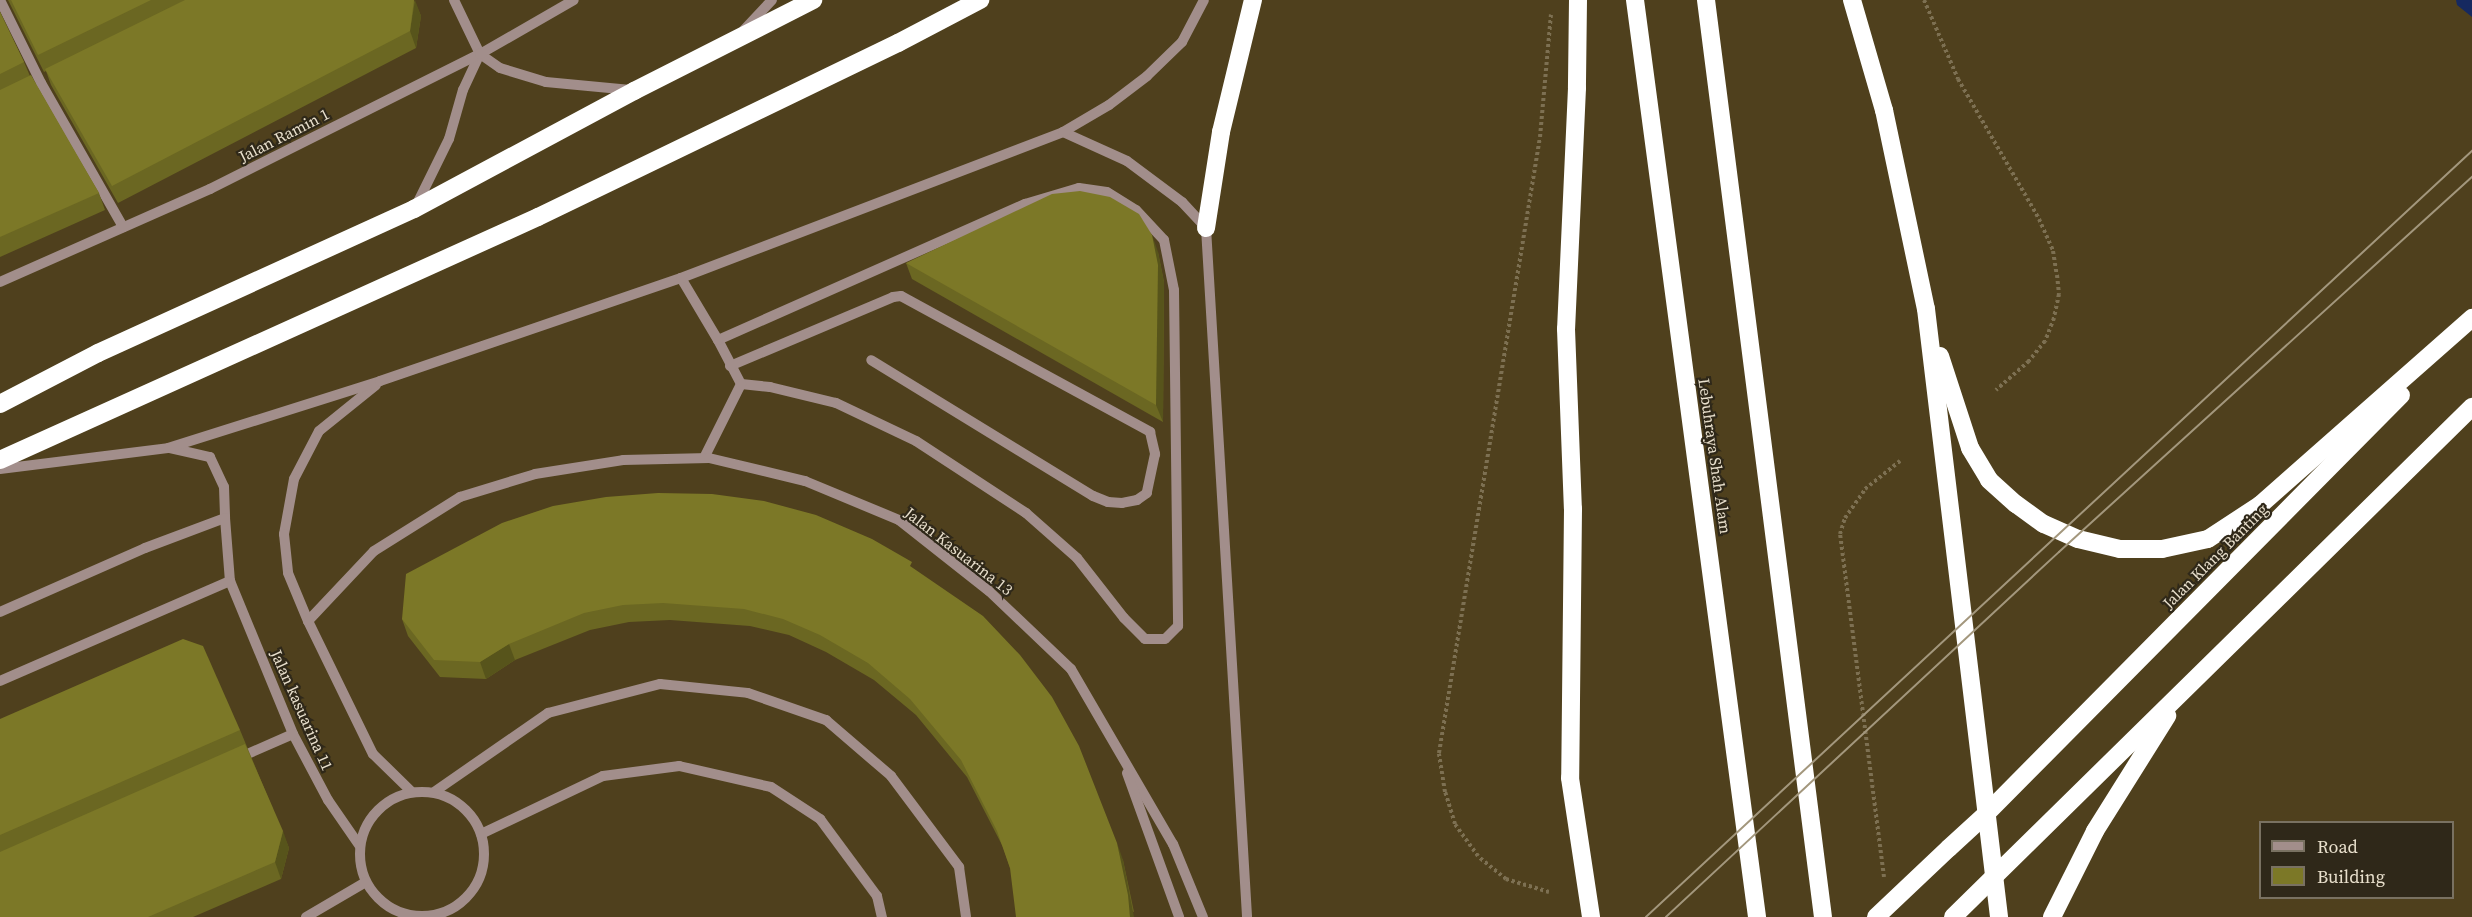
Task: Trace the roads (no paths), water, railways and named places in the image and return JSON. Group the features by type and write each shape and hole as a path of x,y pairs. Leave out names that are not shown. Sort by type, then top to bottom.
{"highway":[{"path":"0,404 98,353 414,209 634,91 813,0"},
{"path":"0,460 538,217 898,43 980,0"},
{"path":"1206,228 1221,132 1253,0"},
{"path":"1578,0 1577,88 1566,329 1573,509 1570,778 1580,917"},
{"name":"Lebuhraya Shah Alam","path":"1635,0 1757,917"},
{"path":"1706,0 1823,917"},
{"path":"1852,0 1884,110 1926,309 1999,917"},
{"path":"1926,309 1970,448 1989,480 2016,504 2044,524 2078,539 2120,549 2162,549 2208,538 2260,505 2472,318"},
{"name":"Jalan Klang Banting","path":"1876,917 1985,815 2472,323"},
{"path":"1959,910 2472,407"},
{"path":"2052,917 2095,831 2182,692"},
{"path":"1570,778 1591,917"}],"street":[{"path":"0,0 41,83 123,227"},
{"path":"454,0 480,54 500,68 546,82 634,91"},
{"name":"Jalan Ramin 1","path":"0,282 210,189 480,54 574,0"},
{"path":"738,37 772,0"},
{"path":"0,469 168,448 380,381 681,278 1063,132 1109,105 1147,75 1182,42 1204,0"},
{"path":"414,209 449,139 463,90 480,54"},
{"path":"1063,132 1096,145 1146,174 1182,202 1206,228 1247,917"},
{"path":"718,340 1025,204 1079,188 1107,192 1117,198 1136,210 1164,240 1174,290 1178,626 1165,639 1145,639 1124,618 1077,558 1026,513 916,441 836,403 770,387 741,384"},
{"path":"681,278 741,384"},
{"path":"730,366 893,297 901,296 1150,432 1154,439 1155,454 1147,493 1137,500 1122,503 1108,502 1093,496 871,360"},
{"path":"380,381 319,431 294,479 284,534 288,573 308,621 373,754 412,792"},
{"path":"704,458 741,384"},
{"name":"Jalan kasuarina 11","path":"168,448 210,458 224,486 230,581 293,734 328,800 359,845"},
{"name":"Jalan Kasuarina 13","path":"308,621 374,551 460,497 535,474 623,460 704,458 805,481 899,520 989,591 1071,669 1117,744 1173,844 1203,917"},
{"path":"0,612 145,548 225,518"},
{"path":"0,681 230,581"},
{"path":"434,792 548,713 660,684 748,693 826,720 891,776 959,867 966,917"},
{"path":"228,762 293,734"},
{"name":"Jalan Kasuarina 13","path":"1117,744 1179,917"},
{"path":"481,834 603,776 679,766 771,787 820,819 877,896 882,917"},
{"path":"412,792 434,792 449,798 463,807 474,819 481,834 484,855 480,876 470,894 453,913 407,916 376,897 366,882 361,867 359,845 369,820 395,797 412,792"},
{"path":"306,917 366,882"}],"water":[{"path":"2456,0 2472,0 2472,17 2457,5"}],"tram line":[{"path":"1646,917 2472,151"},
{"path":"1666,917 2059,552 2472,177"}]}
